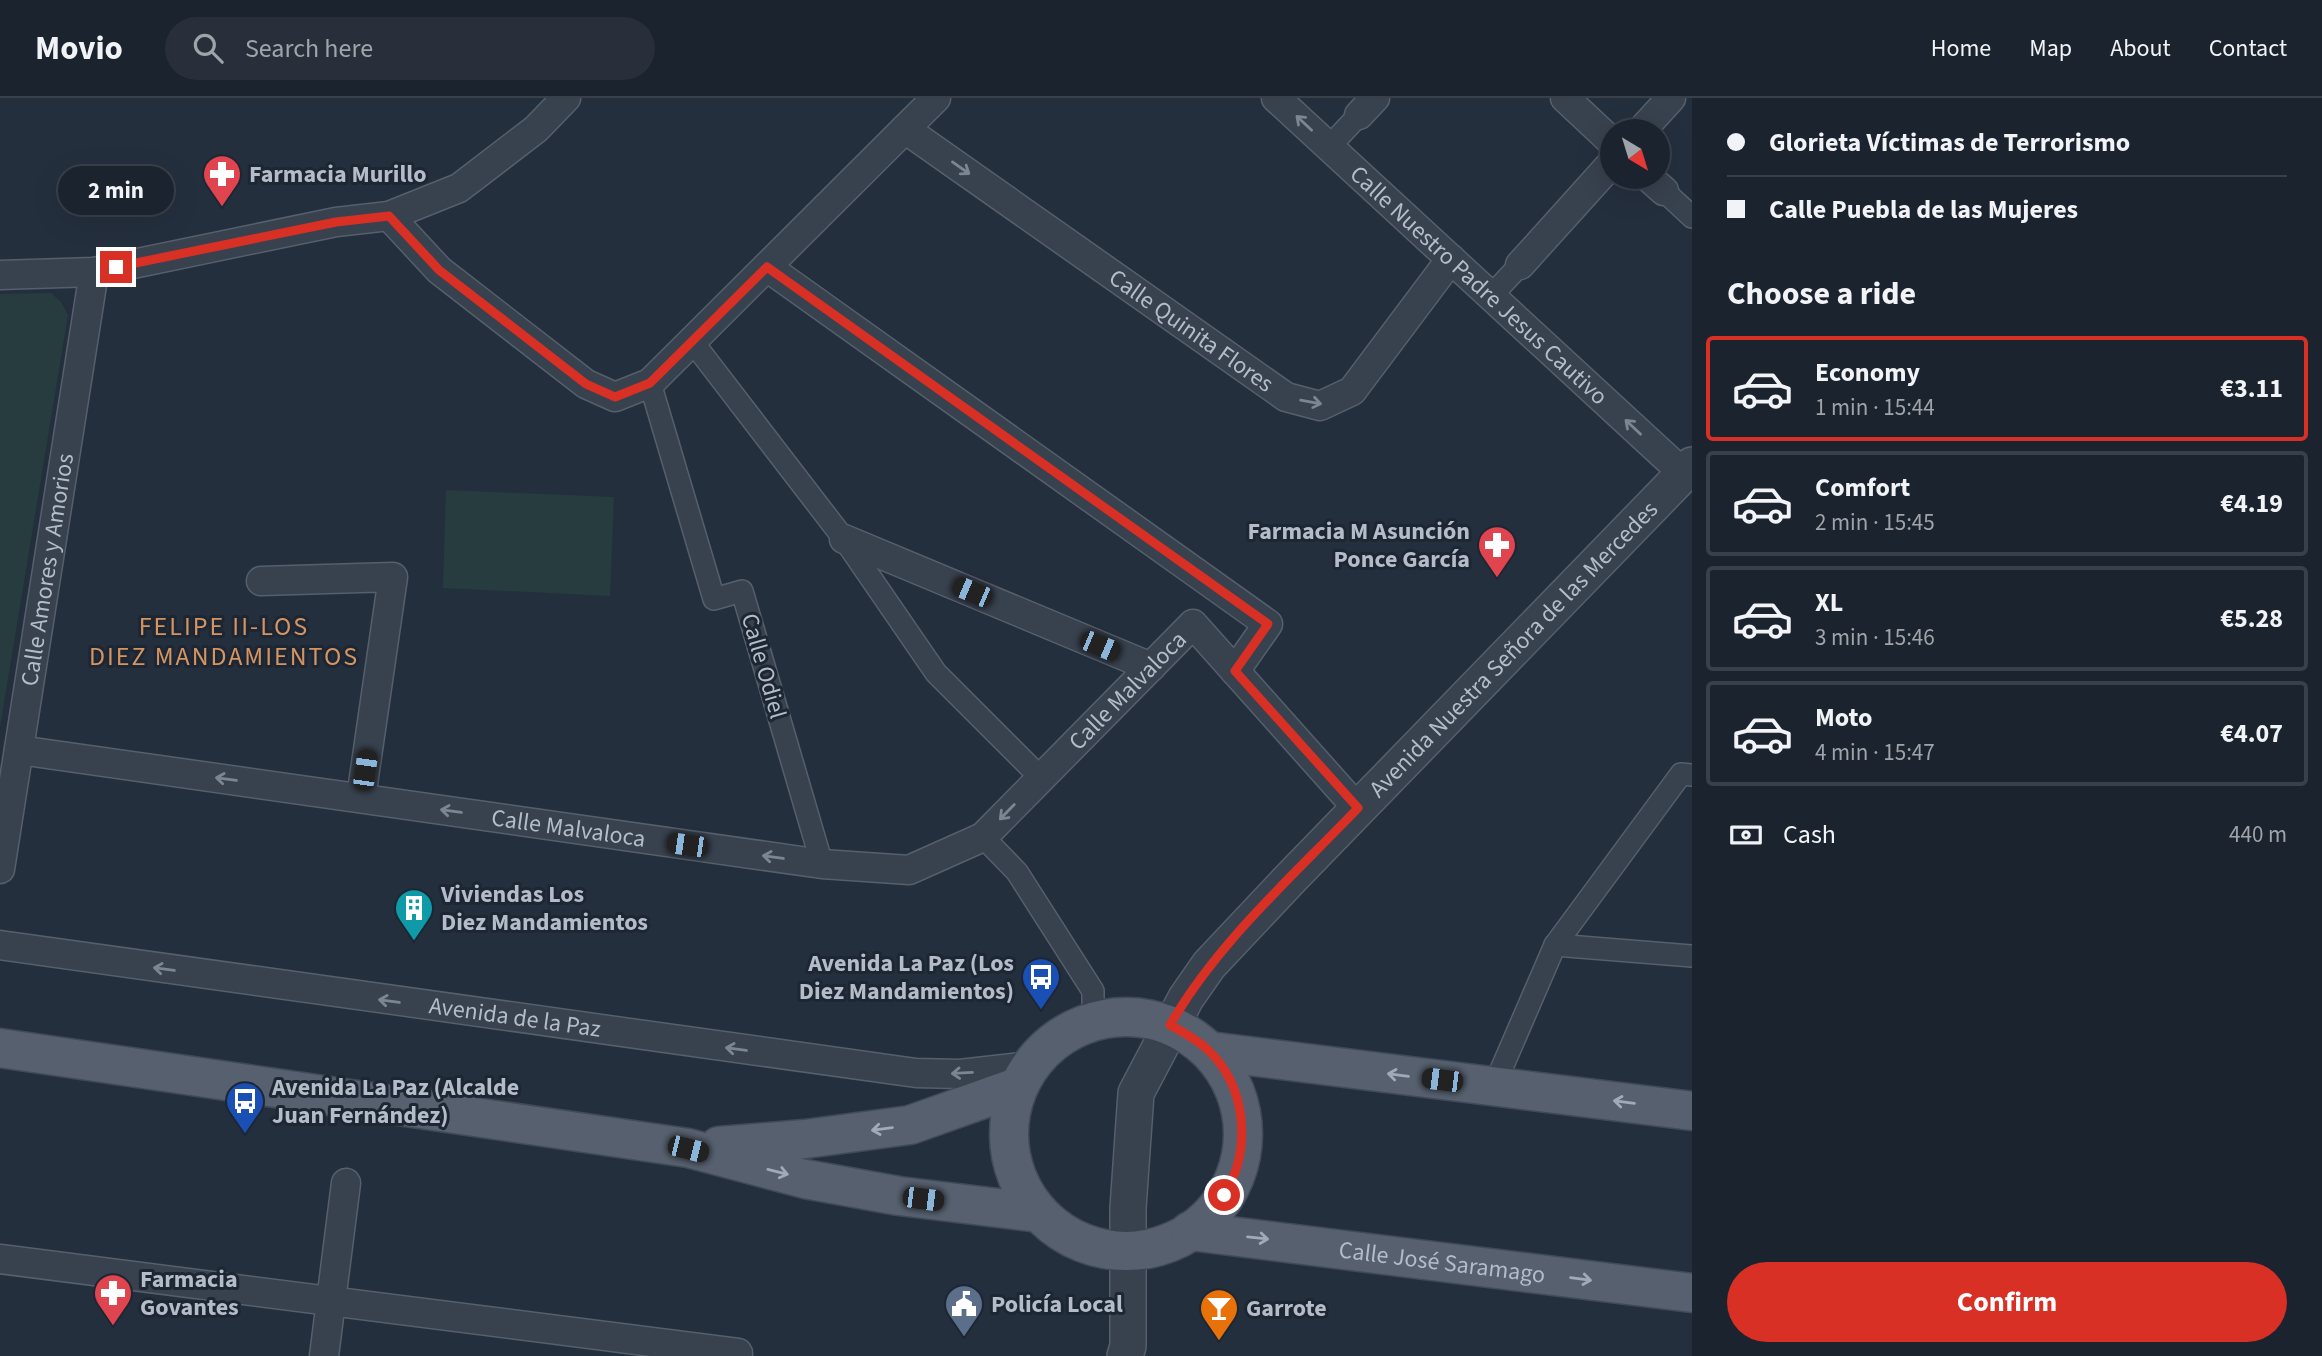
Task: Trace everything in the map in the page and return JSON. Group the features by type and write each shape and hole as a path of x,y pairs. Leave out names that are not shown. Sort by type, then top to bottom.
{"main road":[{"path":"1132,1017 1170,1025 1196,1039 1209,1051 1232,1084 1242,1116 1242,1149 1233,1181 1215,1209 1190,1231 1161,1246 1128,1251 1095,1247 1064,1234 1039,1213 1017,1178 1008,1138 1010,1112 1023,1077 1057,1038 1093,1021 1132,1017"},
{"path":"0,1048 688,1149 805,1179 886,1194 1039,1213"},
{"path":"1209,1051 1692,1111"},
{"path":"688,1149 805,1139 910,1125 1023,1077"},
{"name":"Calle José Saramago","path":"1190,1231 1692,1293"}],"street":[{"path":"0,275 94,272 336,222 389,216 459,188 536,130 566,98"},
{"path":"389,216 439,270 586,384 615,397 650,383 936,98"},
{"name":"Calle Nuestro Padre Jesus Cautivo","path":"1276,98 1491,296 1688,469"},
{"path":"1565,98 1600,131"},
{"path":"1652,119 1671,98"},
{"path":"1329,147 1367,106"},
{"name":"Calle Quinita Flores","path":"905,129 1286,397 1320,406 1352,391 1451,259"},
{"path":"1491,296 1600,176"},
{"path":"1661,189 1692,218"},
{"path":"767,267 1268,624 1235,671 1358,808"},
{"name":"Calle Amores y Amorios","path":"0,870 94,272"},
{"path":"692,341 844,539 936,673 1041,778"},
{"name":"Calle Odiel","path":"650,383 714,599 742,591 822,864"},
{"name":"Avenida Nuestra Señora de las Mercedes","path":"1125,1356 1128,1346 1128,1251 1136,1093 1186,998 1209,965 1688,469"},
{"path":"844,539 1151,667"},
{"path":"261,581 393,577 361,798"},
{"name":"Calle Malvaloca","path":"19,750 822,864 909,870 983,837 1193,624 1235,671"},
{"path":"1494,1086 1555,945 1681,774 1692,775"},
{"path":"983,837 1017,872 1093,990 1093,1021"},
{"name":"Avenida de la Paz","path":"0,945 916,1073 1023,1077"},
{"path":"1555,945 1692,956"},
{"path":"324,1356 346,1183"},
{"path":"0,1259 738,1353"}],"green space":[{"path":"51,293 61,302 68,315 0,727 0,294"},
{"path":"446,490 614,497 610,596 443,588"}],"place":[{"name":"Farmacia Murillo","path":"222,208"},
{"name":"Farmacia M Asunción Ponce García","path":"1497,579"},
{"name":"Viviendas Los Diez Mandamientos","path":"414,942"},
{"name":"Avenida La Paz (Los Diez Mandamientos)","path":"1041,1011"},
{"name":"Avenida La Paz (Alcalde Juan Fernández)","path":"245,1135"},
{"name":"Farmacia Govantes","path":"113,1327"},
{"name":"Policía Local","path":"964,1338"},
{"name":"Garrote","path":"1219,1342"}],"district":[{"name":"FELIPE II-LOS DIEZ MANDAMIENTOS","path":"224,641"}],"route":[{"path":"116,267 336,222 389,216 439,270 586,384 615,397 650,383 767,267 1268,624 1235,671 1358,808 1209,965 1170,1025 1196,1039 1209,1051 1232,1084 1242,1116 1242,1149 1233,1181 1224,1195"}]}
